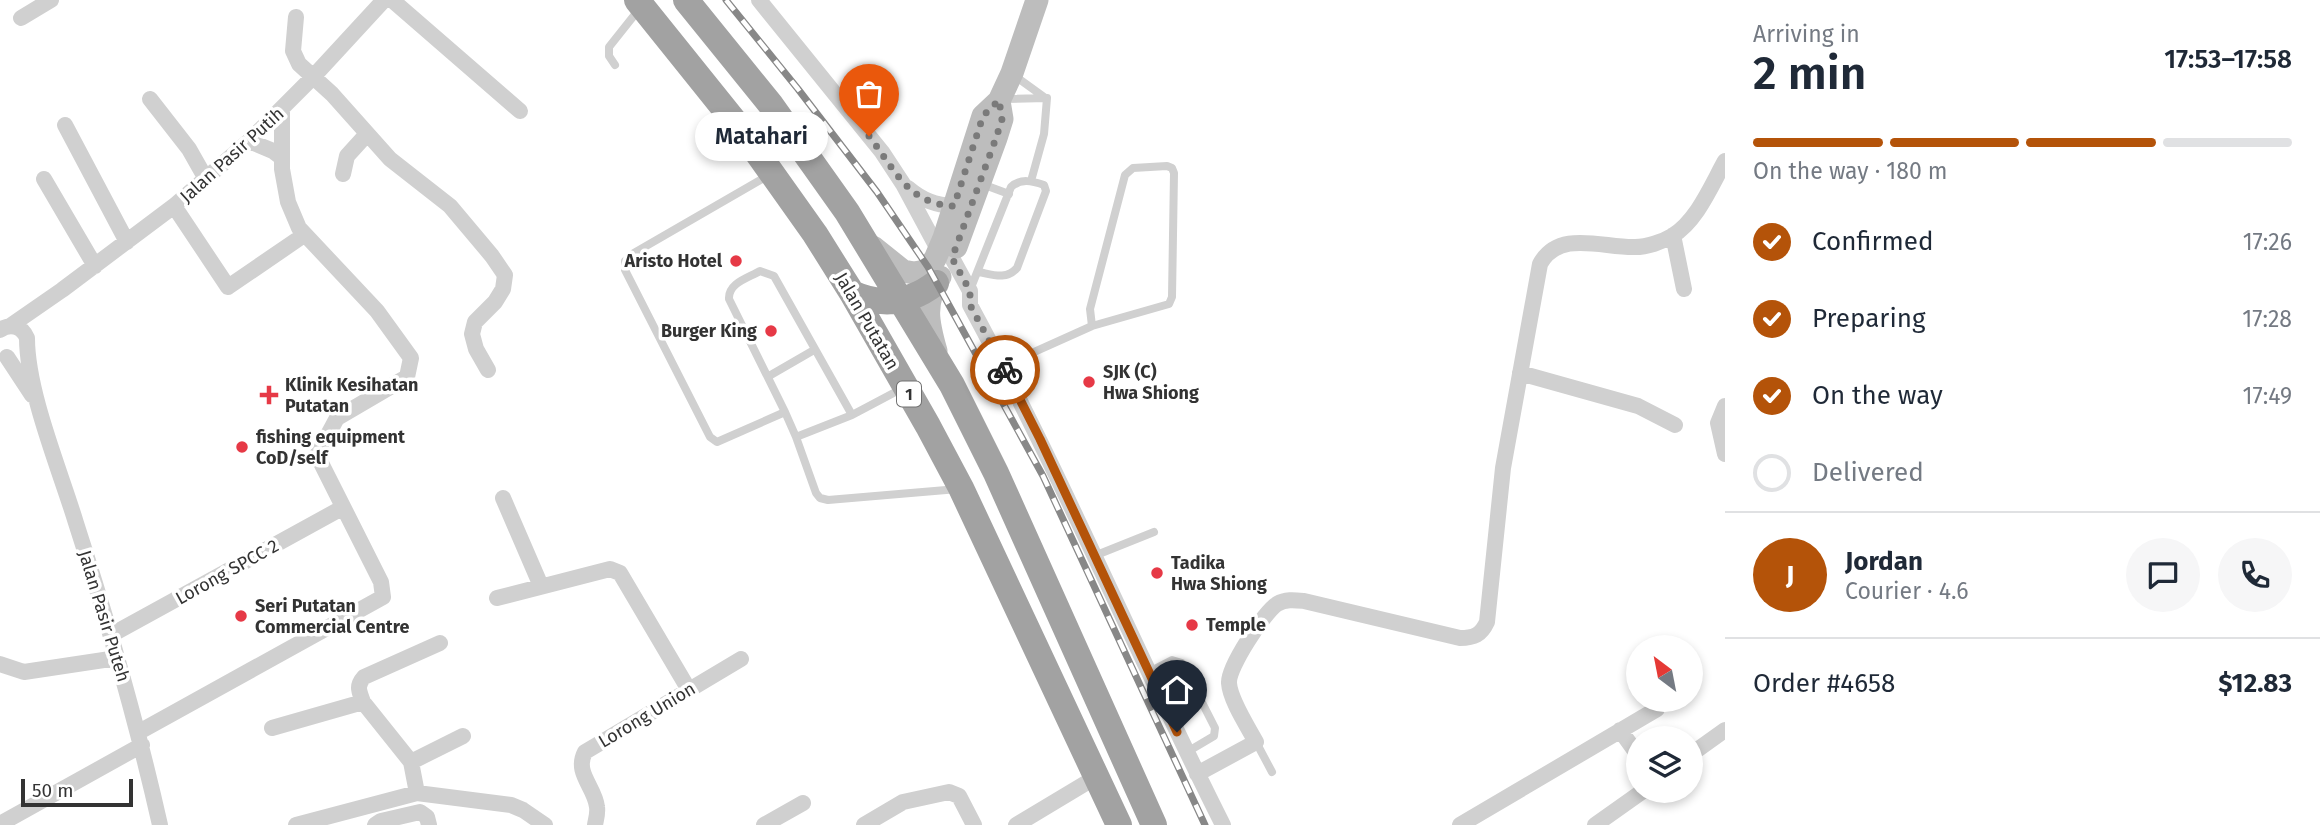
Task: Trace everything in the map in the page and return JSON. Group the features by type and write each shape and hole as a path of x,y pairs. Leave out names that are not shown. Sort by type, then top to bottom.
{"highway":[{"name":"1","path":"686,0 771,105 866,242 940,364 963,405 1153,825"},
{"name":"Jalan Putatan","path":"640,3 731,116 815,234 852,293 961,488 1119,825"},
{"path":"852,293 866,300 902,301 936,283"},
{"path":"928,426 933,413 941,407 953,403 963,405"}],"main road":[{"path":"866,242 903,271 914,273 925,271 946,255 954,206 983,116 999,100 1012,73 1037,0"},
{"path":"940,364 930,329 928,305 946,255 979,183 1002,119 999,100"}],"street":[{"path":"21,18 51,0"},
{"name":"Jalan Pasir Putih","path":"4,327 95,266 206,179 282,110 384,0"},
{"path":"392,0 520,111"},
{"path":"759,0 881,152 970,291 970,305 1040,439 1223,825"},
{"path":"296,17 293,51 299,64 332,94 390,159 450,206 505,275 503,289 495,302 475,322 472,334 476,349 488,370"},
{"path":"150,99 189,149 206,179"},
{"path":"0,824 140,738 383,597 381,582 317,455 337,418 407,377 411,358 377,311 304,235 288,202 281,157 282,110"},
{"path":"65,125 127,242"},
{"path":"344,174 347,156 367,134"},
{"path":"249,141 281,157"},
{"path":"1197,774 1256,742 1230,690 1228,678 1232,667 1267,612 1278,604 1289,600 1304,601 1460,638 1472,638 1482,632 1487,622 1503,468 1540,264 1545,254 1556,247 1571,243 1638,248 1674,236 1703,200 1725,161"},
{"path":"44,179 95,266"},
{"path":"903,184 918,197 929,202 954,206"},
{"path":"174,206 228,287 304,235"},
{"path":"1674,236 1684,289"},
{"name":"Jalan Pasir Putih","path":"27,342 44,310 62,290"},
{"path":"3,355 19,356 27,342 21,329 4,327"},
{"name":"Jalan Pasir Puteh","path":"27,342 40,409 111,635 140,738 160,825"},
{"name":"Jalan Pasir Puteh","path":"3,355 40,409"},
{"path":"1520,373 1638,406 1675,425"},
{"path":"1725,406 1718,423 1725,454"},
{"path":"503,498 541,586"},
{"name":"Lorong SPCC 2","path":"111,635 342,508"},
{"path":"497,598 610,569 616,570 689,690"},
{"path":"417,793 411,762 363,702 358,689 364,677 440,643"},
{"path":"0,664 24,672 117,659"},
{"name":"Lorong Union","path":"595,825 598,808 582,771 580,761 584,752 741,659"},
{"path":"272,729 363,702"},
{"path":"1460,825 1652,712"},
{"path":"1620,730 1626,738"},
{"path":"411,762 463,736"},
{"path":"1703,747 1722,736"},
{"path":"1016,825 1096,777"},
{"path":"864,825 903,802 949,792 959,796 974,825"},
{"path":"296,825 417,793 511,805 545,825"},
{"path":"764,825 803,803"},
{"path":"1603,823 1628,803"},
{"path":"375,825 381,821 420,812 427,817 429,825"}],"lane":[{"path":"615,65 609,56 609,47 640,3"},
{"path":"1012,73 1047,98"},
{"path":"999,100 1047,98"},
{"path":"1031,181 1044,134 1047,98"},
{"path":"1003,366 1092,326 1169,304 1172,297 1172,168 1133,168 1125,175 1090,309 1092,326"},
{"path":"771,173 634,253 625,261 625,270 710,436 717,442 728,439 785,412"},
{"path":"970,291 1014,184 1031,181 1044,186 1046,191 1017,268 1012,274 1003,277 979,272"},
{"path":"979,183 1009,194"},
{"path":"852,415 774,276 760,271 732,286 729,299 769,376 820,498 828,500 961,488"},
{"path":"769,376 814,350"},
{"path":"796,437 852,415 905,387"},
{"path":"1094,556 1154,532"},
{"path":"1149,672 1172,660 1182,663 1215,728 1214,736 1187,752"},
{"path":"1256,742 1272,772"}],"railway":[{"path":"726,0 877,192 928,267 1043,476 1205,825"}],"way so far":[{"path":"869,136 903,184 918,197 940,205 954,206 983,116 999,100 1002,119 952,258 970,291 970,305 1005,370"}],"place":[{"name":"Matahari","path":"869,136"},
{"name":"Aristo Hotel","path":"736,261"},
{"name":"Burger King","path":"771,331"},
{"name":"SJK (C) Hwa Shiong","path":"1089,382"},
{"name":"Klinik Kesihatan Putatan","path":"269,395"},
{"name":"fishing equipment CoD/self","path":"242,447"},
{"name":"Tadika Hwa Shiong","path":"1157,573"},
{"name":"Seri Putatan Commercial Centre","path":"241,616"},
{"name":"Temple","path":"1192,625"}],"route":[{"path":"1005,370 1177,732"}]}
